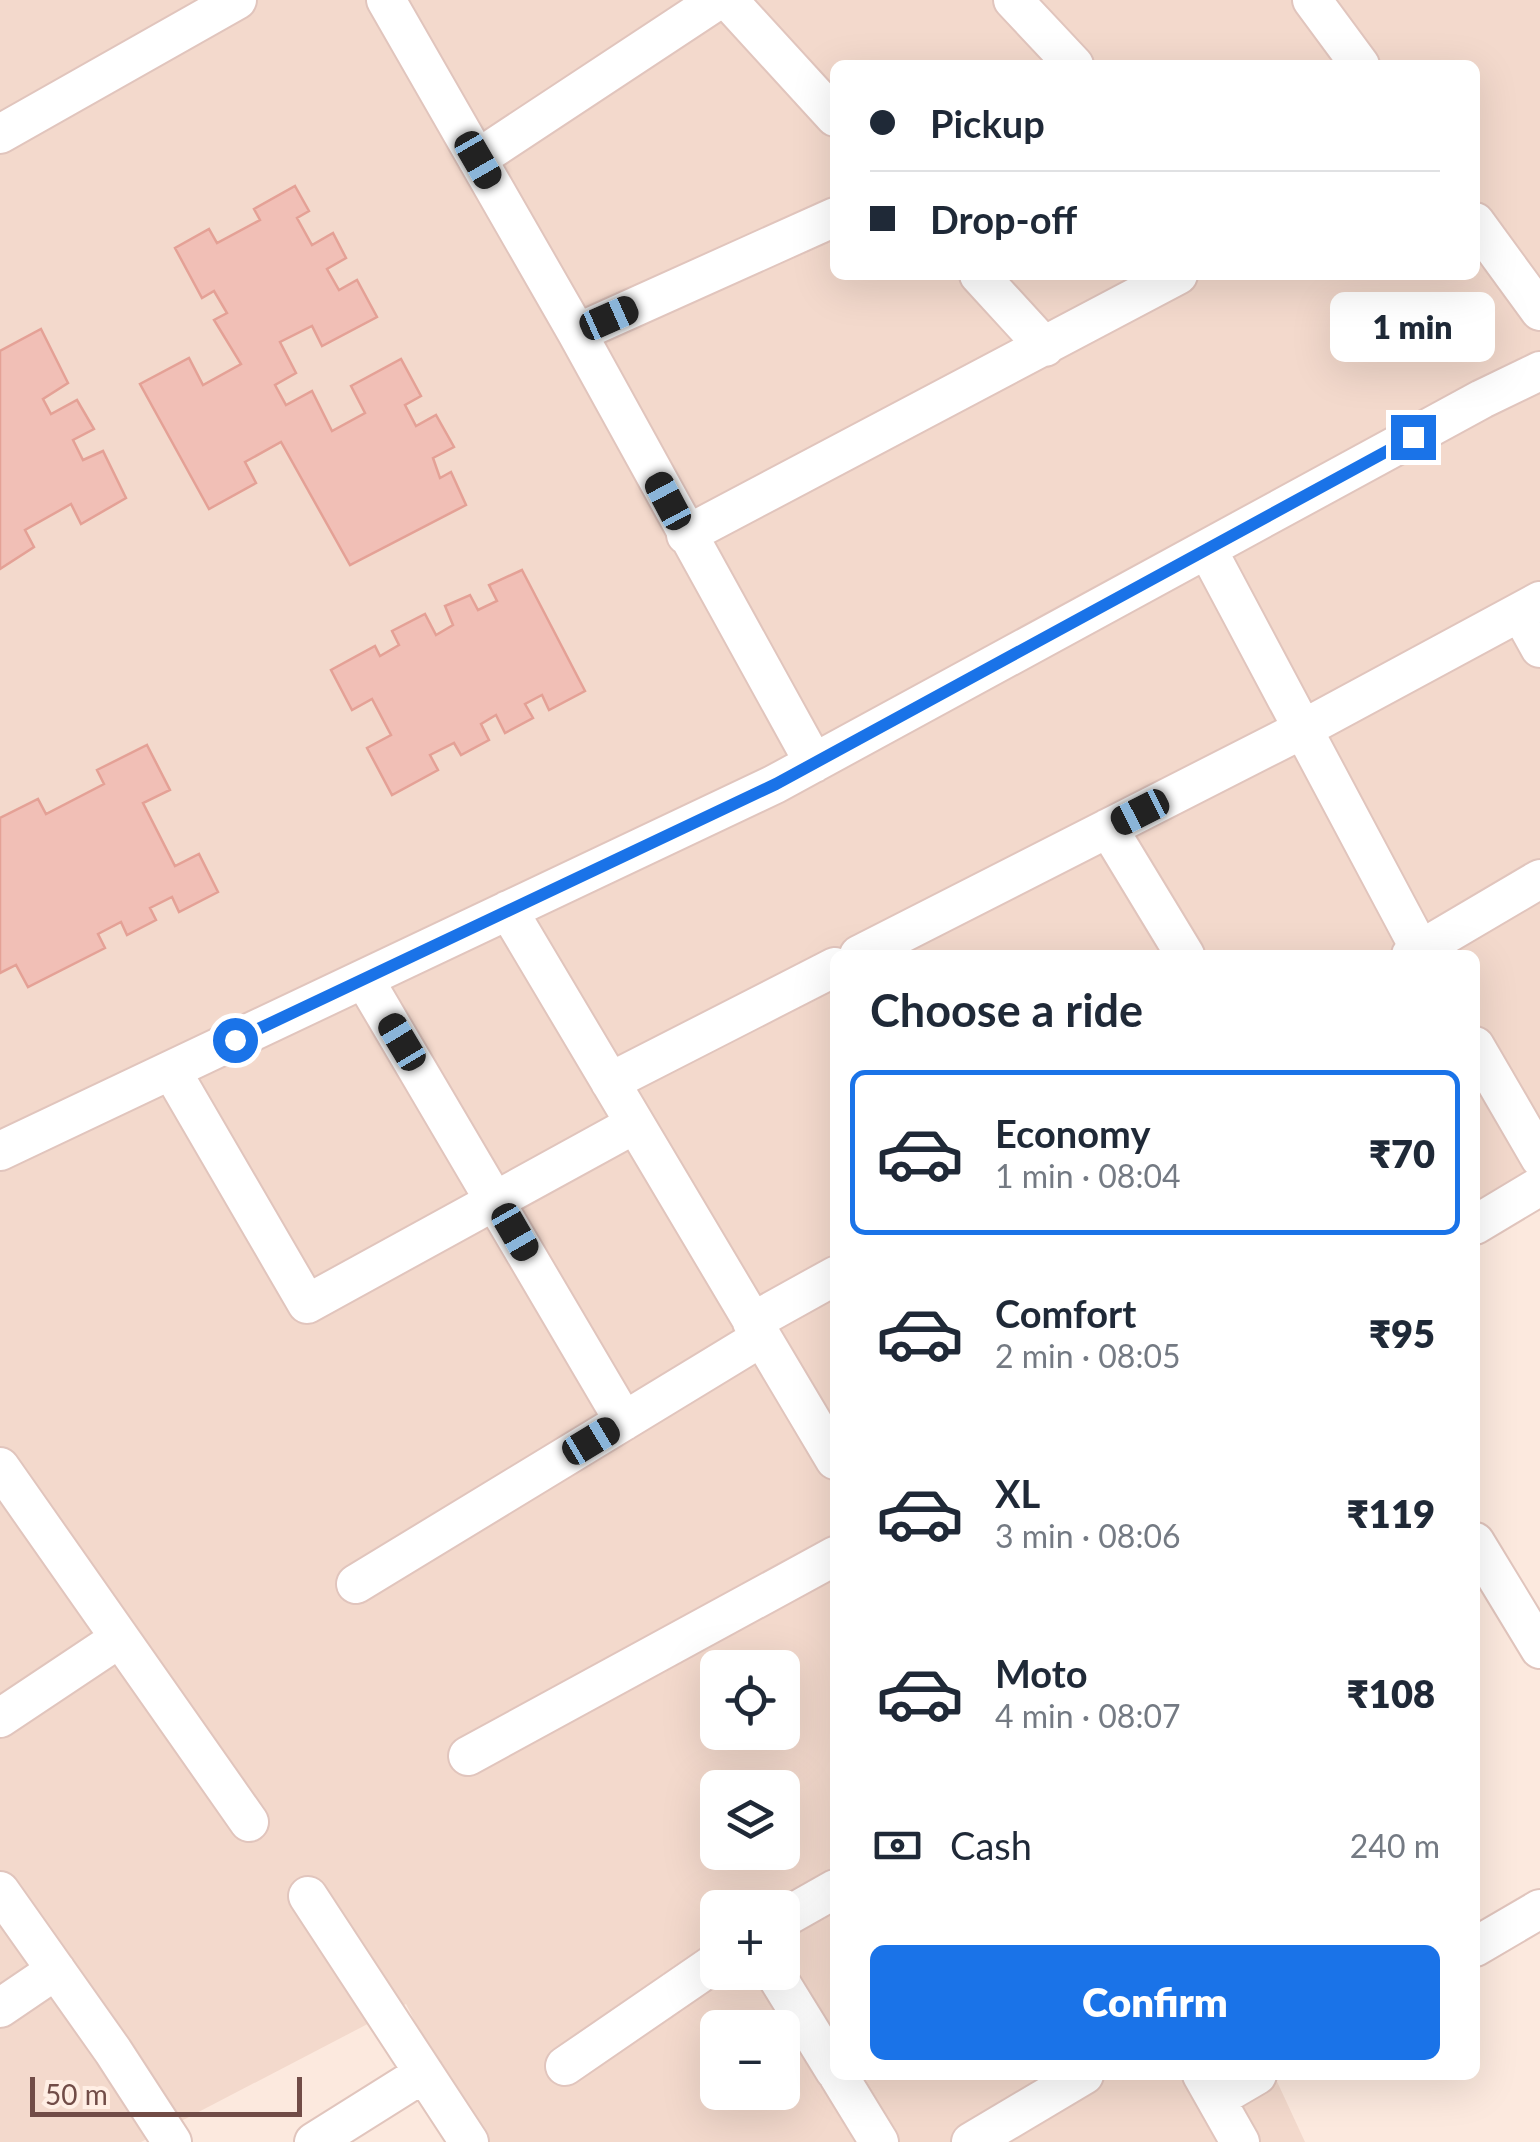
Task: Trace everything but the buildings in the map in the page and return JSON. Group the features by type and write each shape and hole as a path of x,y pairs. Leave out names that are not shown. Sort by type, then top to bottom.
{"street":[{"path":"0,134 237,0"},
{"path":"386,0 576,332 814,763"},
{"path":"478,160 718,0"},
{"path":"728,0 830,112"},
{"path":"1013,0 1069,60"},
{"path":"1312,0 1356,60"},
{"path":"576,332 830,219"},
{"path":"1480,229 1540,311"},
{"path":"984,280 1046,347"},
{"path":"686,535 1169,280"},
{"path":"0,1151 814,763 1540,371"},
{"path":"1207,549 1416,950"},
{"path":"869,950 1303,729 1530,607 1540,648"},
{"path":"1108,828 1182,950"},
{"path":"1423,950 1540,879"},
{"path":"508,910 830,1452"},
{"path":"610,1082 830,970"},
{"path":"364,978 624,1421"},
{"path":"1480,1055 1540,1158"},
{"path":"170,1070 307,1304 635,1124"},
{"path":"1480,1222 1540,1186"},
{"path":"356,1584 624,1421 830,1279"},
{"path":"0,1468 249,1822"},
{"path":"1480,1550 1540,1649"},
{"path":"468,1756 830,1559"},
{"path":"0,1718 120,1638"},
{"path":"0,1890 172,2142"},
{"path":"800,1909 830,1892"},
{"path":"308,1896 469,2142"},
{"path":"1480,1944 1540,1909"},
{"path":"0,2008 56,1970"},
{"path":"565,2066 700,1973"},
{"path":"785,1990 830,2063"},
{"path":"314,2142 424,2074"},
{"path":"840,2080 879,2142"},
{"path":"971,2142 1076,2080"},
{"path":"1237,2080 1209,2087 1240,2142"}],"shaded area":[{"path":"0,0 1540,0 1540,1202 1480,1238 1480,950 830,950 830,2080 1276,2080 1305,2142 476,2142 406,2004 141,2142 0,2142"}],"route":[{"path":"235,1040 776,784 1413,437"}]}
